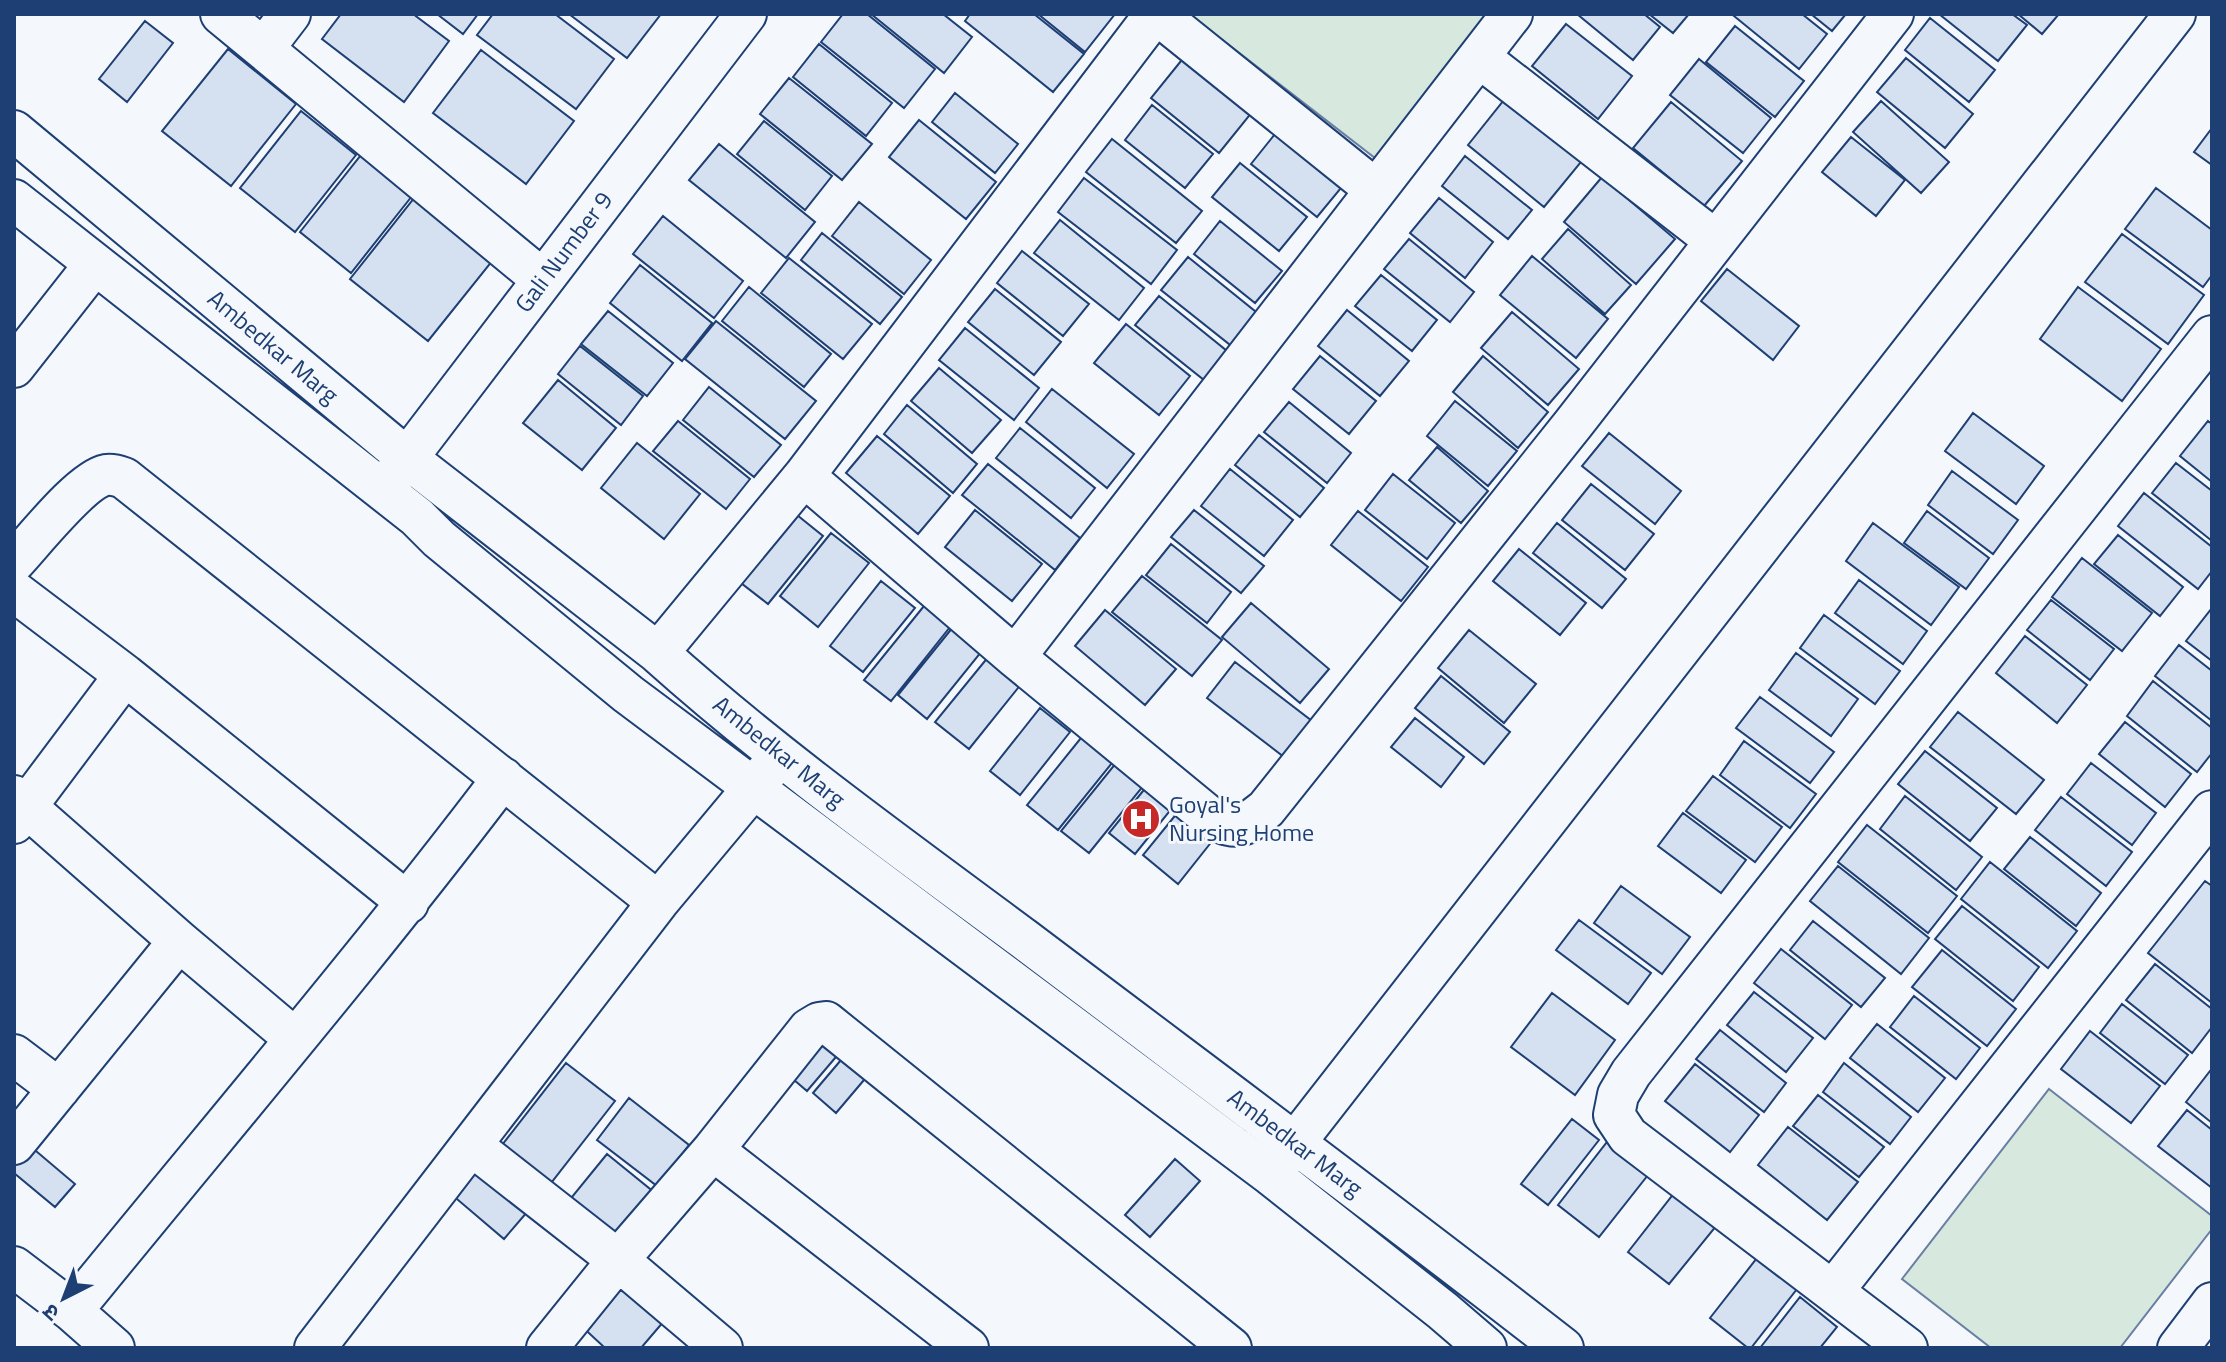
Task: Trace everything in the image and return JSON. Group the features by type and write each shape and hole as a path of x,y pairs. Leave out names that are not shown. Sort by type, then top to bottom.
{"street":[{"path":"221,14 543,280"},
{"path":"264,48 290,14"},
{"name":"Gali Number 9","path":"382,490 746,14"},
{"path":"658,653 804,476 1156,14 1376,190"},
{"path":"1015,657 1512,14"},
{"path":"804,476 1015,657 1212,819 1233,828 1246,825 1266,809 1565,436 1893,14"},
{"path":"1271,1175 2175,14"},
{"path":"1479,57 1716,241"},
{"name":"Ambedkar Marg","path":"14,131 407,458 658,653 871,826 1563,1348"},
{"name":"Ambedkar Marg","path":"14,200 382,490 628,694 1271,1175 1486,1348"},
{"path":"14,367 95,264"},
{"path":"1907,1348 1628,1136 1614,1115 1618,1095 1641,1060 2212,336"},
{"path":"14,562 78,493 96,479 109,474 124,478 658,902"},
{"path":"14,591 125,675 408,903"},
{"path":"125,675 18,809 294,1038"},
{"path":"315,1348 658,902 782,754"},
{"path":"72,1311 408,903 503,778"},
{"path":"1833,1291 2212,811"},
{"path":"14,1144 179,941"},
{"path":"547,1348 713,1150 809,1029 826,1022 1231,1348"},
{"path":"14,1055 59,1089"},
{"path":"471,1145 618,1260 722,1348"},
{"path":"713,1150 968,1348"},
{"path":"14,1267 114,1348"},
{"path":"2178,1348 2212,1303"}],"shaded area":[{"path":"1189,14 1487,14 1375,158"},
{"path":"2049,1089 2212,1216 2212,1229 2120,1348 1991,1348 1902,1279"}],"building":[{"path":"341,14 413,14 449,41 404,102 322,39"},
{"path":"437,14 478,14 463,34"},
{"path":"493,14 555,14 614,59 576,109 477,35"},
{"path":"569,14 661,14 627,58"},
{"path":"843,14 867,14 935,69 904,108 821,42"},
{"path":"871,14 943,14 972,37 944,73"},
{"path":"970,14 1034,14 1084,54 1053,92 965,21"},
{"path":"1038,14 1115,14 1085,52"},
{"path":"1577,14 1644,14 1660,27 1633,60"},
{"path":"1649,14 1689,14 1673,33"},
{"path":"1735,14 1802,14 1827,34 1799,69"},
{"path":"1811,14 1846,14 1832,31"},
{"path":"1939,14 2012,14 2027,25 1998,61"},
{"path":"2018,14 2059,14 2042,34"},
{"path":"1930,18 1995,70 1969,102 1905,50"},
{"path":"145,21 173,43 127,102 99,79"},
{"path":"1566,24 1632,76 1598,119 1532,66"},
{"path":"1735,26 1804,81 1775,117 1706,62"},
{"path":"819,44 892,103 866,136 793,77"},
{"path":"228,49 296,104 231,186 162,131"},
{"path":"481,50 574,121 526,184 433,113"},
{"path":"1185,56 1253,111 1219,153 1151,98"},
{"path":"1906,58 1973,114 1945,148 1877,92"},
{"path":"1699,59 1771,118 1743,153 1670,95"},
{"path":"789,78 872,144 842,180 760,114"},
{"path":"955,93 1018,144 995,173 932,122"},
{"path":"1504,100 1581,162 1544,207 1468,145"},
{"path":"1881,101 1949,162 1921,193 1853,132"},
{"path":"1671,102 1742,161 1704,206 1633,148"},
{"path":"1152,105 1213,154 1185,188 1125,140"},
{"path":"301,111 356,155 295,232 240,188"},
{"path":"919,120 996,182 966,219 889,157"},
{"path":"764,121 832,176 805,210 737,154"},
{"path":"2212,128 2212,165 2194,152"},
{"path":"1275,134 1341,188 1317,217 1251,164"},
{"path":"1851,137 1905,180 1876,216 1822,172"},
{"path":"1112,139 1202,211 1176,243 1086,172"},
{"path":"719,144 815,222 786,258 689,180"},
{"path":"361,155 412,196 351,273 300,232"},
{"path":"1465,156 1532,210 1508,239 1442,186"},
{"path":"1240,163 1307,217 1279,251 1212,197"},
{"path":"1602,177 1675,239 1636,284 1564,222"},
{"path":"1084,178 1177,250 1151,284 1058,212"},
{"path":"2156,188 2212,230 2212,275 2203,287 2125,229"},
{"path":"415,197 493,260 428,341 350,279"},
{"path":"1439,198 1493,242 1465,278 1410,233"},
{"path":"859,202 931,260 904,294 832,236"},
{"path":"663,216 743,281 714,318 633,254"},
{"path":"1060,220 1144,288 1119,320 1034,253"},
{"path":"1220,221 1282,271 1255,303 1194,254"},
{"path":"1568,229 1631,285 1605,314 1542,259"},
{"path":"822,233 902,297 880,324 801,260"},
{"path":"2122,234 2204,295 2168,344 2085,282"},
{"path":"1409,239 1474,292 1450,322 1384,269"},
{"path":"1022,251 1089,304 1063,336 997,283"},
{"path":"1532,256 1608,319 1576,358 1500,295"},
{"path":"1188,257 1261,316 1234,348 1161,290"},
{"path":"789,258 872,324 843,359 761,293"},
{"path":"640,265 712,323 682,361 610,303"},
{"path":"1727,269 1799,326 1773,360 1701,301"},
{"path":"1381,275 1437,320 1412,351 1355,306"},
{"path":"749,287 831,354 804,387 722,321"},
{"path":"2078,287 2161,349 2122,401 2040,339"},
{"path":"995,289 1061,342 1034,375 968,322"},
{"path":"1159,296 1227,351 1204,380 1135,325"},
{"path":"1347,310 1409,361 1380,396 1318,346"},
{"path":"608,311 673,363 647,396 581,344"},
{"path":"1512,312 1579,369 1548,405 1481,348"},
{"path":"716,321 816,401 785,439 685,359"},
{"path":"1126,324 1190,376 1159,415 1094,363"},
{"path":"965,328 1039,388 1014,420 939,360"},
{"path":"580,346 643,396 621,425 558,374"},
{"path":"1320,356 1376,401 1349,434 1293,389"},
{"path":"1483,356 1548,412 1518,448 1453,392"},
{"path":"939,368 1001,420 972,453 911,401"},
{"path":"558,380 616,428 582,470 523,423"},
{"path":"709,387 781,445 754,477 683,420"},
{"path":"1052,389 1134,454 1107,488 1026,422"},
{"path":"1455,401 1517,451 1488,486 1427,436"},
{"path":"1289,402 1351,453 1327,483 1264,432"},
{"path":"907,405 977,464 953,493 884,434"},
{"path":"1973,413 2044,466 2016,504 1945,451"},
{"path":"678,421 750,479 726,509 653,451"},
{"path":"2208,421 2212,424 2212,482 2180,456"},
{"path":"1020,428 1095,488 1071,518 996,458"},
{"path":"1609,433 1681,491 1655,524 1582,466"},
{"path":"1259,435 1324,488 1300,517 1235,465"},
{"path":"877,436 950,496 918,534 846,473"},
{"path":"637,443 700,494 664,539 601,488"},
{"path":"1437,447 1488,491 1461,523 1409,480"},
{"path":"2176,463 2212,491 2212,541 2152,493"},
{"path":"988,464 1080,538 1055,570 962,495"},
{"path":"1230,469 1293,520 1264,556 1201,506"},
{"path":"1952,471 2018,520 1993,554 1928,505"},
{"path":"1393,474 1455,523 1427,559 1365,510"},
{"path":"1591,484 1654,534 1625,570 1562,520"},
{"path":"2144,493 2212,547 2212,571 2198,589 2118,526"},
{"path":"975,510 1042,564 1012,601 945,547"},
{"path":"1194,510 1264,566 1241,593 1171,537"},
{"path":"1358,511 1428,567 1401,601 1331,545"},
{"path":"1927,511 1989,558 1966,589 1904,543"},
{"path":"797,515 823,536 768,604 741,583"},
{"path":"1557,523 1626,579 1602,608 1533,553"},
{"path":"1873,523 1959,587 1931,625 1846,561"},
{"path":"831,533 869,563 818,627 780,596"},
{"path":"2118,535 2183,587 2160,616 2094,564"},
{"path":"1171,544 1231,592 1207,623 1146,575"},
{"path":"1519,549 1586,603 1560,635 1493,581"},
{"path":"2082,558 2152,613 2122,651 2052,597"},
{"path":"1142,576 1222,640 1192,676 1112,612"},
{"path":"1859,580 1927,631 1903,664 1835,613"},
{"path":"881,581 915,608 863,672 830,646"},
{"path":"2051,600 2114,649 2090,680 2027,630"},
{"path":"1251,603 1329,669 1300,703 1222,637"},
{"path":"924,606 950,627 891,701 864,680"},
{"path":"2212,608 2212,661 2186,641"},
{"path":"1105,610 1176,669 1145,705 1075,646"},
{"path":"1824,615 1900,671 1875,704 1800,648"},
{"path":"953,627 982,651 927,719 898,695"},
{"path":"1469,630 1536,684 1504,723 1438,668"},
{"path":"2025,636 2087,685 2057,723 1996,673"},
{"path":"2179,645 2212,671 2212,721 2155,676"},
{"path":"1796,653 1858,699 1831,736 1769,690"},
{"path":"989,656 1022,683 969,749 935,722"},
{"path":"1235,662 1312,721 1284,757 1207,698"},
{"path":"1441,676 1510,732 1484,764 1415,708"},
{"path":"2153,681 2212,728 2212,753 2197,772 2127,716"},
{"path":"1760,697 1834,752 1810,783 1736,728"},
{"path":"1040,708 1070,732 1020,795 990,771"},
{"path":"1958,712 2044,780 2016,814 1930,747"},
{"path":"1415,718 1464,757 1441,787 1391,747"},
{"path":"2125,722 2191,774 2165,807 2099,754"},
{"path":"1089,728 1120,753 1058,830 1027,805"},
{"path":"1744,741 1816,794 1790,828 1720,775"},
{"path":"1925,751 1997,808 1970,841 1898,784"},
{"path":"1116,763 1144,785 1089,853 1061,831"},
{"path":"2091,763 2156,813 2132,845 2067,794"},
{"path":"1713,776 1782,827 1755,862 1686,811"},
{"path":"1147,786 1173,807 1135,854 1109,833"},
{"path":"1905,796 1982,857 1956,890 1880,829"},
{"path":"2061,797 2132,852 2106,886 2035,830"},
{"path":"1178,812 1213,840 1178,884 1143,855"},
{"path":"1683,813 1746,860 1721,893 1658,846"},
{"path":"1867,825 1957,896 1928,933 1838,862"},
{"path":"2030,837 2101,893 2076,926 2004,869"},
{"path":"1990,862 2077,931 2048,968 1961,899"},
{"path":"1838,866 1929,938 1901,974 1810,901"},
{"path":"2205,881 2212,886 2212,1003 2148,953"},
{"path":"1621,886 1690,937 1662,974 1594,923"},
{"path":"1962,906 2039,967 2013,1001 1935,939"},
{"path":"1579,920 1651,973 1628,1004 1556,950"},
{"path":"1813,921 1885,978 1861,1007 1790,950"},
{"path":"1781,949 1852,1005 1825,1039 1754,983"},
{"path":"1942,950 2016,1009 1987,1046 1912,987"},
{"path":"2155,964 2212,1009 2212,1027 2192,1053 2126,1000"},
{"path":"1754,992 1813,1038 1786,1072 1727,1025"},
{"path":"1552,993 1615,1040 1575,1095 1511,1047"},
{"path":"1914,996 1980,1048 1956,1079 1890,1027"},
{"path":"2122,1004 2188,1055 2165,1084 2100,1033"},
{"path":"1877,1024 1945,1078 1918,1112 1850,1058"},
{"path":"819,1027 847,1044 807,1091 780,1068"},
{"path":"1720,1030 1786,1083 1764,1112 1696,1059"},
{"path":"2090,1031 2160,1086 2131,1123 2061,1069"},
{"path":"852,1047 875,1067 836,1113 813,1093"},
{"path":"566,1063 615,1101 551,1183 502,1145"},
{"path":"1844,1063 1911,1117 1890,1144 1823,1092"},
{"path":"1695,1064 1759,1115 1730,1152 1665,1101"},
{"path":"2212,1072 2212,1123 2186,1102"},
{"path":"1818,1095 1884,1147 1859,1177 1793,1126"},
{"path":"629,1098 689,1145 657,1186 597,1140"},
{"path":"2187,1110 2212,1130 2212,1188 2158,1146"},
{"path":"1572,1119 1599,1140 1548,1205 1521,1184"},
{"path":"1788,1127 1858,1182 1827,1220 1758,1165"},
{"path":"23,1140 75,1184 55,1207 14,1173 14,1152"},
{"path":"1607,1142 1648,1175 1599,1237 1558,1205"},
{"path":"607,1154 655,1193 616,1242 567,1203"},
{"path":"481,1159 534,1204 504,1239 451,1194"},
{"path":"1175,1159 1200,1181 1150,1237 1125,1215"},
{"path":"1675,1192 1717,1225 1669,1284 1628,1252"},
{"path":"1757,1258 1797,1289 1748,1348 1710,1318"},
{"path":"618,1268 670,1314 641,1348 605,1348 577,1322"},
{"path":"1800,1297 1837,1327 1820,1348 1760,1348"}],"place":[{"name":"Goyal's Nursing Home","path":"1141,819"}]}
